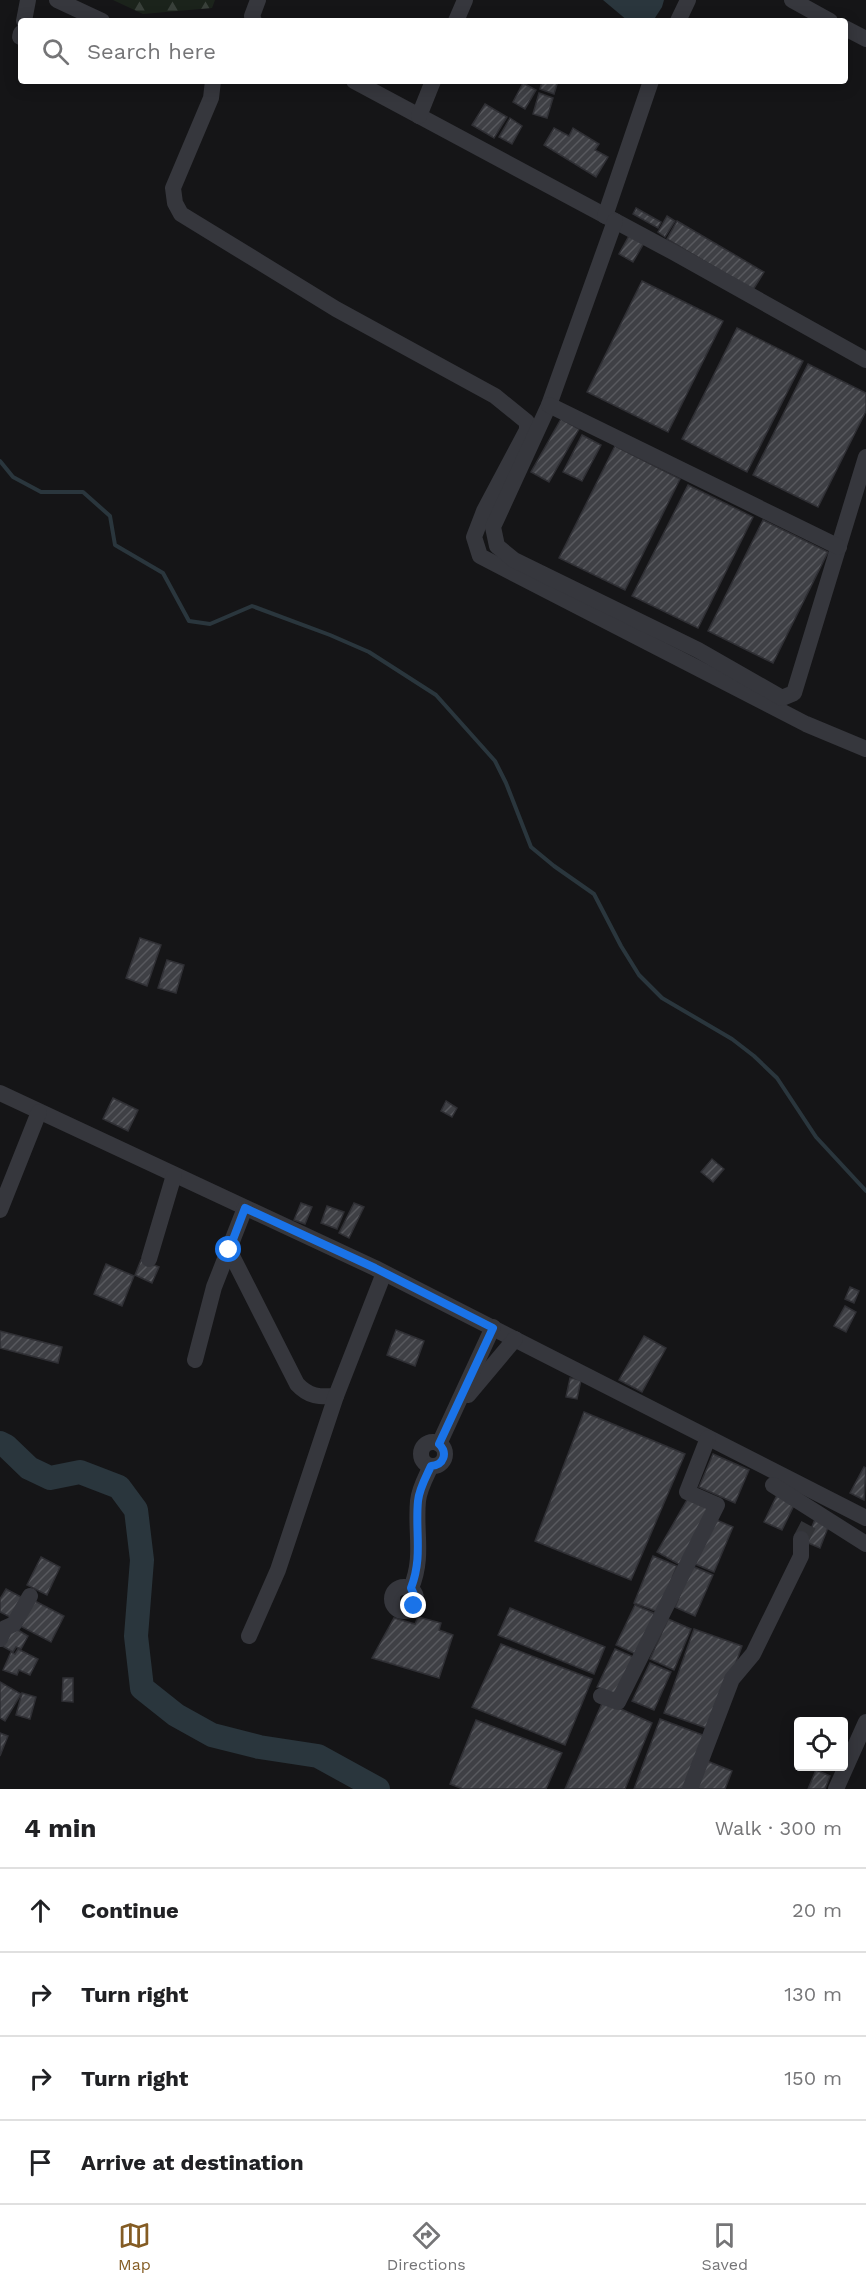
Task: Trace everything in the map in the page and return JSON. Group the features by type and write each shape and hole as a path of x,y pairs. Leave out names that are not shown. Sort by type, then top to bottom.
{"street":[{"path":"25,18 28,0"},
{"path":"57,0 96,18"},
{"path":"253,18 258,0"},
{"path":"457,18 465,0"},
{"path":"679,18 688,0"},
{"path":"792,0 825,18"},
{"path":"848,30 866,39"},
{"path":"212,84 210,98 173,188 175,203 181,214 336,309 495,396 527,422 527,430 484,511 474,537 480,556 806,724 866,749"},
{"path":"360,84 610,218 866,360"},
{"path":"419,116 432,84"},
{"path":"650,84 610,218 549,405 493,527 497,546 514,560 698,650 782,698 794,693 866,457"},
{"path":"549,405 838,547"},
{"path":"0,1093 384,1273 866,1518"},
{"path":"0,1210 39,1112"},
{"path":"148,1259 174,1175"},
{"path":"195,1360 214,1287 245,1208"},
{"path":"229,1250 297,1384 307,1394 319,1397 336,1396"},
{"path":"249,1636 278,1570 336,1396 384,1273"},
{"path":"411,1588 419,1561 418,1499 431,1466 439,1464 444,1458 444,1450 439,1444 493,1328"},
{"path":"454,1412 515,1339"},
{"path":"601,1696 618,1702 717,1505 687,1492 708,1438"},
{"path":"773,1485 814,1516 866,1544"},
{"path":"690,1789 732,1679 753,1654 801,1556 801,1539"},
{"path":"0,1640 5,1628 14,1624 30,1596"},
{"path":"836,1789 866,1722"}],"green space":[{"path":"113,0 215,0 212,8 143,14"}],"shaded area":[{"path":"603,0 664,0 655,18 624,18"}],"building":[{"path":"522,84 536,90 525,109 513,102"},
{"path":"541,84 557,84 554,94 540,89"},
{"path":"539,93 553,98 547,118 533,114"},
{"path":"485,104 507,117 494,138 472,125"},
{"path":"510,118 522,126 512,144 499,137"},
{"path":"554,128 569,136 573,128 599,144 595,150 608,157 596,177 544,145"},
{"path":"636,208 661,222 658,228 633,214"},
{"path":"667,216 675,221 665,237 658,232"},
{"path":"677,221 764,272 753,290 667,239"},
{"path":"630,234 644,243 633,262 619,254"},
{"path":"642,281 723,321 668,432 587,392"},
{"path":"737,328 803,361 747,472 682,439"},
{"path":"808,364 866,393 866,411 818,507 753,475"},
{"path":"561,419 579,429 549,482 531,472"},
{"path":"582,435 601,445 582,481 563,472"},
{"path":"615,446 680,479 625,590 559,558"},
{"path":"688,485 753,517 698,628 632,596"},
{"path":"763,520 828,552 773,663 708,631"},
{"path":"140,938 161,945 147,986 126,978"},
{"path":"167,960 184,965 176,993 158,988"},
{"path":"113,1098 138,1110 128,1131 103,1119"},
{"path":"446,1101 457,1108 452,1117 441,1111"},
{"path":"712,1159 724,1169 713,1182 701,1172"},
{"path":"301,1203 312,1207 305,1224 294,1220"},
{"path":"354,1203 364,1207 349,1238 339,1233"},
{"path":"327,1206 344,1212 337,1229 321,1223"},
{"path":"141,1260 159,1267 152,1283 135,1275"},
{"path":"106,1264 134,1276 122,1306 94,1294"},
{"path":"850,1287 859,1291 854,1303 845,1299"},
{"path":"845,1306 856,1312 846,1332 834,1326"},
{"path":"396,1330 424,1341 415,1366 387,1355"},
{"path":"0,1331 62,1347 58,1363 0,1348"},
{"path":"644,1336 666,1348 642,1392 619,1380"},
{"path":"570,1378 581,1380 577,1399 566,1397"},
{"path":"584,1412 685,1454 631,1580 535,1541"},
{"path":"713,1454 749,1470 735,1503 699,1487"},
{"path":"864,1467 866,1468 864,1500 850,1493"},
{"path":"779,1491 797,1499 782,1530 764,1522"},
{"path":"691,1493 715,1507 682,1566 657,1552"},
{"path":"714,1519 733,1527 714,1572 695,1564"},
{"path":"815,1519 829,1525 820,1548 806,1542"},
{"path":"653,1556 677,1566 658,1612 634,1603"},
{"path":"41,1557 60,1567 47,1595 27,1585"},
{"path":"692,1566 713,1575 695,1616 675,1607"},
{"path":"6,1589 25,1599 14,1619 0,1612 0,1599"},
{"path":"33,1600 64,1616 51,1642 20,1626"},
{"path":"635,1605 658,1615 640,1656 616,1645"},
{"path":"510,1608 605,1647 594,1674 498,1635"},
{"path":"418,1617 441,1623 439,1630 453,1635 439,1678 372,1658 394,1618 415,1624"},
{"path":"668,1619 691,1629 674,1670 650,1659"},
{"path":"13,1627 28,1636 21,1649 16,1647 13,1652 2,1646"},
{"path":"694,1629 742,1646 712,1730 664,1713"},
{"path":"501,1644 592,1679 565,1745 472,1707"},
{"path":"18,1649 38,1659 30,1675 19,1670 17,1675 3,1670 11,1652 15,1654"},
{"path":"615,1649 638,1659 620,1697 597,1687"},
{"path":"650,1663 671,1672 654,1710 632,1701"},
{"path":"63,1678 73,1678 73,1702 62,1701"},
{"path":"0,1682 21,1694 5,1721 0,1718"},
{"path":"22,1693 36,1697 30,1719 16,1715"},
{"path":"603,1701 652,1723 625,1789 565,1789"},
{"path":"660,1719 708,1737 689,1789 634,1789"},
{"path":"476,1720 562,1753 546,1789 463,1789 450,1784"},
{"path":"0,1733 8,1736 0,1756"},
{"path":"707,1761 732,1771 725,1789 695,1789"},
{"path":"816,1771 830,1776 825,1789 808,1789"}],"waterway":[{"path":"0,461 13,477 41,492 83,492 110,516 115,545 163,573 189,621 210,624 252,606 369,652 436,695 495,761 531,847 594,894 639,975 662,998 732,1039 754,1056 777,1078 816,1137 866,1191"},
{"path":"0,1443 29,1468 50,1478 80,1472 119,1487 136,1510 142,1560 136,1636 142,1688 176,1715 212,1735 259,1747 318,1756 378,1789"}],"tunnel":[{"path":"801,1539 811,1520"}],"route":[{"path":"229,1250 245,1208 375,1268 493,1328 439,1444 444,1450 444,1458 439,1464 431,1466 418,1499 419,1561 411,1588 416,1594 414,1606"}]}
